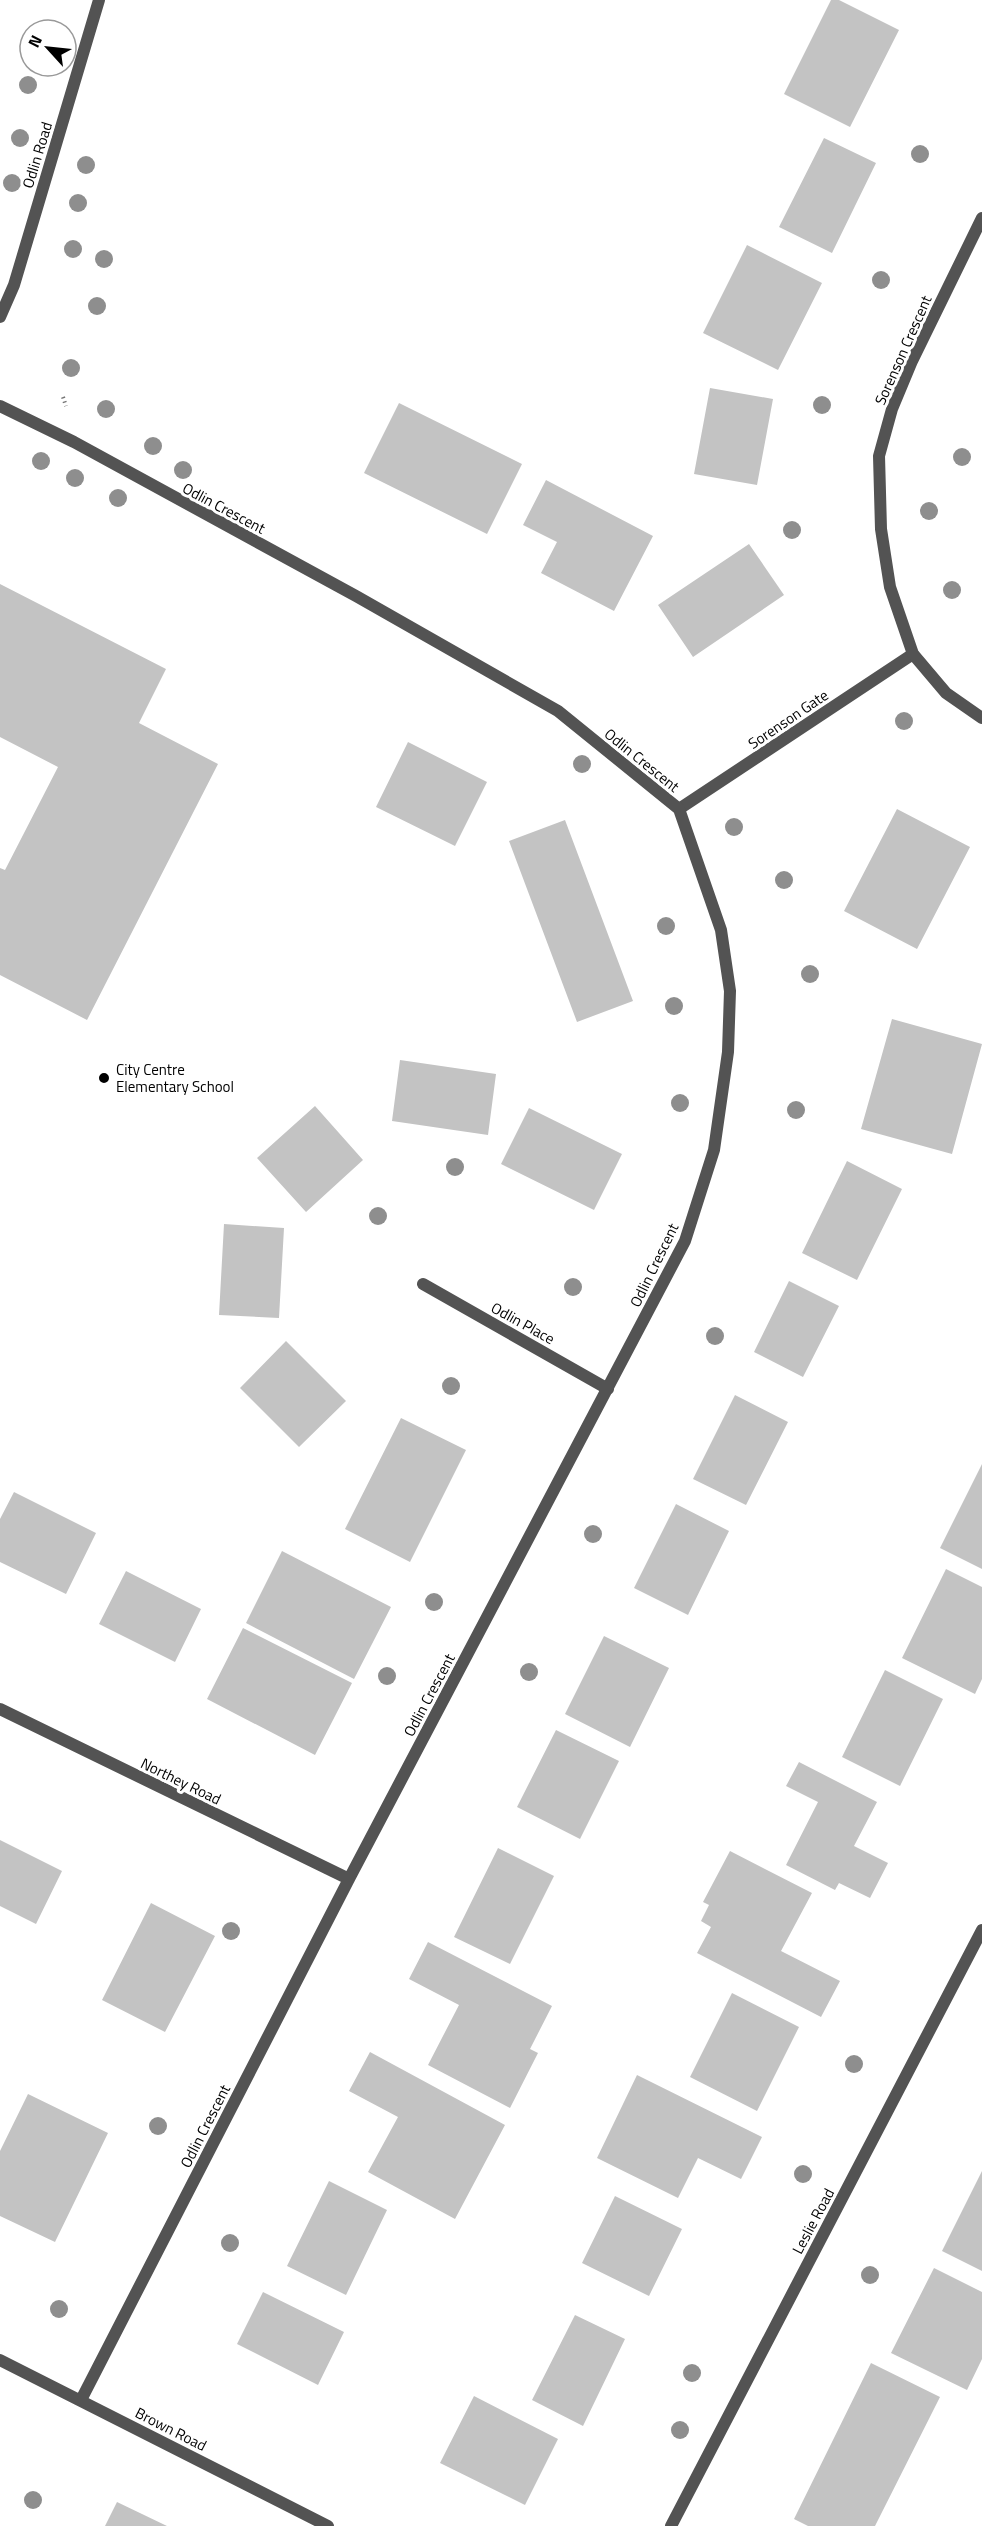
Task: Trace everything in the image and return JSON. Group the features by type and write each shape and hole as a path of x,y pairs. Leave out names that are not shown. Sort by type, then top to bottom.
{"street":[{"name":"Odlin Road","path":"0,317 14,285 99,0"},
{"name":"Sorenson Crescent","path":"982,218 912,361 892,409 879,456 881,529 890,587 913,654 946,693 982,718"},
{"name":"Odlin Crescent","path":"0,406 74,442 356,596 558,711 679,809 721,930 730,991 728,1052 714,1150 685,1241 349,1879 81,2400"},
{"name":"Sorenson Gate","path":"679,809 913,654"},
{"name":"Odlin Place","path":"423,1284 608,1389"},
{"name":"Northey Road","path":"0,1709 349,1879"},
{"name":"Leslie Road","path":"671,2526 982,1930"},
{"name":"Brown Road","path":"0,2360 328,2526"}],"building":[{"path":"831,0 839,0 899,30 850,127 784,94"},
{"path":"824,138 876,163 832,253 779,227"},
{"path":"747,245 822,283 778,370 703,333"},
{"path":"710,388 773,399 757,485 694,474"},
{"path":"399,403 522,464 487,534 364,473"},
{"path":"546,480 653,536 614,611 541,573 557,542 523,525"},
{"path":"749,544 784,595 693,657 658,605"},
{"path":"0,584 166,669 139,723 218,764 87,1020 0,975 0,868 5,870 58,767 0,737"},
{"path":"408,742 487,782 455,846 376,807"},
{"path":"897,809 970,847 917,949 844,911"},
{"path":"565,820 633,1001 577,1022 509,841"},
{"path":"892,1019 982,1044 952,1154 861,1129"},
{"path":"400,1060 496,1074 488,1135 392,1121"},
{"path":"315,1106 363,1160 306,1212 257,1158"},
{"path":"529,1108 622,1154 594,1210 501,1164"},
{"path":"847,1161 902,1189 857,1280 802,1253"},
{"path":"224,1224 284,1228 279,1318 219,1315"},
{"path":"789,1281 839,1306 803,1377 754,1352"},
{"path":"286,1341 346,1401 299,1447 240,1388"},
{"path":"735,1395 788,1422 746,1505 693,1479"},
{"path":"401,1418 466,1450 410,1562 345,1529"},
{"path":"982,1464 982,1569 940,1548"},
{"path":"14,1492 96,1533 66,1594 0,1562 0,1519"},
{"path":"676,1504 729,1531 688,1615 634,1588"},
{"path":"282,1551 391,1607 354,1679 246,1623"},
{"path":"946,1569 982,1587 982,1679 975,1694 902,1658"},
{"path":"126,1571 201,1609 175,1662 99,1624"},
{"path":"243,1628 352,1683 315,1755 207,1699"},
{"path":"604,1636 669,1668 630,1747 565,1714"},
{"path":"885,1670 943,1699 900,1786 842,1757"},
{"path":"556,1730 619,1761 580,1839 517,1807"},
{"path":"799,1762 877,1802 854,1846 888,1863 870,1898 839,1883 835,1890 786,1865 818,1802 786,1786"},
{"path":"0,1840 62,1871 36,1924 0,1906"},
{"path":"498,1848 554,1876 510,1964 454,1937"},
{"path":"730,1851 812,1893 781,1951 840,1981 821,2017 697,1953 711,1927 701,1921 709,1905 703,1902"},
{"path":"151,1903 215,1936 165,2032 102,2000"},
{"path":"428,1942 552,2006 530,2049 538,2053 510,2108 428,2065 459,2005 409,1979"},
{"path":"732,1993 799,2027 757,2111 690,2077"},
{"path":"370,2052 505,2125 455,2219 368,2172 398,2117 349,2091"},
{"path":"637,2075 762,2137 741,2179 698,2158 678,2198 597,2158"},
{"path":"28,2094 108,2133 55,2242 0,2216 0,2151"},
{"path":"982,2171 982,2271 942,2251"},
{"path":"329,2181 387,2210 346,2295 287,2266"},
{"path":"615,2196 682,2229 649,2296 582,2263"},
{"path":"934,2268 982,2292 982,2359 967,2390 891,2353"},
{"path":"263,2292 344,2332 318,2385 237,2344"},
{"path":"575,2315 625,2339 583,2426 532,2400"},
{"path":"871,2363 940,2397 875,2526 808,2526 794,2519"},
{"path":"474,2396 558,2439 525,2505 440,2463"},
{"path":"117,2502 167,2526 105,2526"}],"place":[{"name":"City Centre Elementary School","path":"104,1078"}]}
